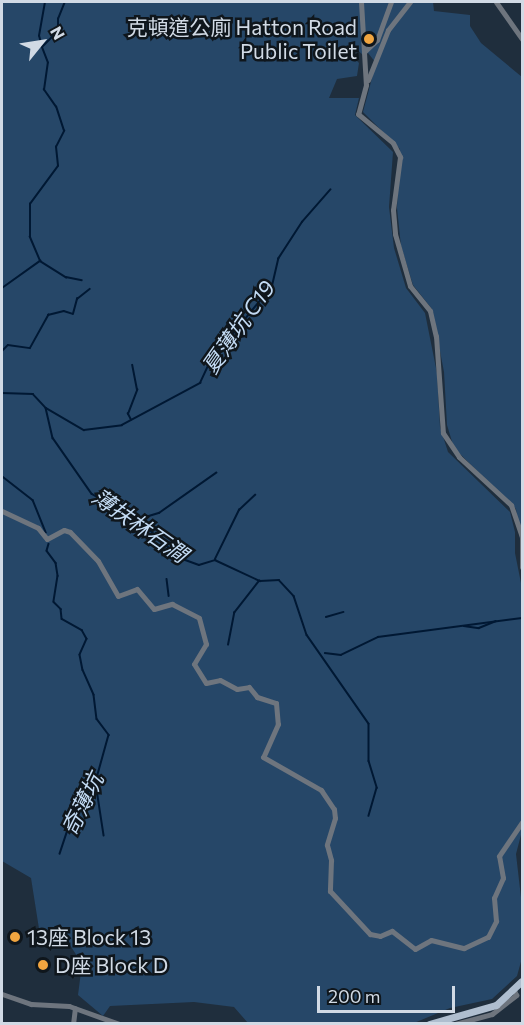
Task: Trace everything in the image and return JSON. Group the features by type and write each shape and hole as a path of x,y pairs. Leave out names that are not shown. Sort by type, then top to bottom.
{"main road":[{"path":"429,1023 496,1005 522,981"}],"street":[{"path":"361,2 366,85"},
{"path":"364,52 377,40 391,2"},
{"path":"410,2 389,28 366,85 359,117 392,142 400,157 393,210 395,234 410,286 430,311 436,336 443,433 459,458 511,505 522,537 522,567"},
{"path":"496,2 522,39"},
{"path":"2,511 38,528 48,539 68,531 98,561 118,596 136,589 154,609 172,604 199,618 206,644 194,664 206,683 220,680 237,689 249,687 257,697 276,703 278,723 263,757 322,791 334,809 335,818 327,845 331,860 330,891 372,934 392,931 414,948 430,940 448,947 466,947 488,938 496,921 494,898 503,878 499,856 522,822"},
{"path":"455,1023 492,1014 516,995 514,990"},
{"path":"2,994 31,1005 75,1008 119,1023"},
{"path":"73,1023 75,1008"}],"shaded area":[{"path":"2,2 433,2 434,11 470,15 470,26 481,43 522,77 522,555 516,509 454,448 447,425 444,372 432,309 413,285 401,246 397,208 400,149 363,112 376,63 368,53 364,56 352,45 351,55 359,63 357,76 337,79 329,98 359,98 355,115 393,152 389,207 394,248 406,288 425,313 437,373 440,427 448,452 510,512 515,532 515,553 522,588 522,831 516,854 522,906 522,958 517,976 492,999 450,1008 414,1023 248,1023 234,1007 194,1002 110,1006 103,1016 78,995 82,964 70,945 62,948 61,936 40,935 31,878 2,861"}],"waterway":[{"path":"42,47 39,36 45,2"},
{"path":"2,288 40,261 30,237 30,204 58,166 56,147 64,131 56,107 44,90 48,63 42,47 58,31 58,19 65,2"},
{"name":"夏薄坑 C19","path":"46,408 84,430 122,425 200,383 210,362 272,286 278,259 302,222 330,190"},
{"path":"40,261 66,277 82,280"},
{"path":"2,351 8,345 30,348 48,315 64,311 73,314 77,299 90,289"},
{"path":"131,420 128,414 137,390 132,365"},
{"name":"薄扶林石澗","path":"2,393 33,394 46,408 53,438 92,494 138,519 180,558 199,565 215,560 260,581 279,580 294,596 307,635 369,724 369,761 377,788 369,816"},
{"path":"139,519 159,513 216,473"},
{"path":"2,476 33,500 46,533"},
{"path":"215,559 239,510 255,495"},
{"name":"奇薄坑","path":"49,544 47,551 56,563 58,576 54,602 61,609 62,619 82,630 87,639 80,655 83,670 94,695 97,719 109,735 96,782 74,812 60,854"},
{"path":"167,579 169,596"},
{"path":"228,645 234,613 259,581"},
{"path":"326,617 343,612"},
{"path":"325,653 341,655 378,637 522,618"},
{"path":"464,626 479,628 496,621"},
{"path":"96,783 104,835"}],"place":[{"name":"克頓道公廁 Hatton Road Public Toilet","path":"369,39"},
{"name":"13座 Block 13","path":"15,937"},
{"name":"D座 Block D","path":"43,965"}]}
